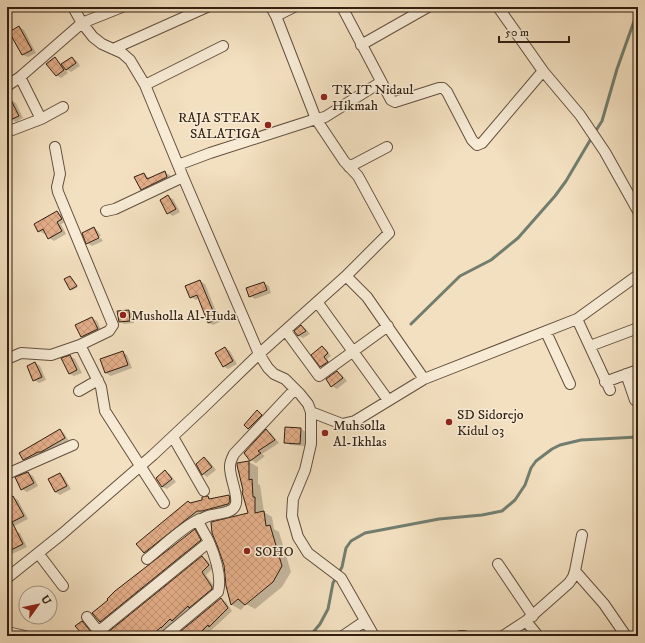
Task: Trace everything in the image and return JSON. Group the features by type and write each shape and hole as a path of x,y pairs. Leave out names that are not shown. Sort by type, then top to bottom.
{"street":[{"path":"73,7 82,23 93,37 102,44 122,53 130,60 145,85 259,354 268,368 274,374 285,380 308,404 311,412 312,444 305,470 293,499 292,516 298,537 308,553 342,578 374,636"},
{"path":"7,86 20,77 82,23 122,7"},
{"path":"113,49 207,7"},
{"path":"7,578 62,534 140,466 259,354 318,303 389,234 358,176 344,161 316,119 273,12 294,7"},
{"path":"342,7 391,100 395,102 402,101 439,88 443,88 447,92 472,140 479,145 543,71"},
{"path":"361,45 428,7"},
{"path":"498,7 543,71 585,123 606,152 638,211"},
{"path":"145,85 223,46"},
{"path":"20,77 41,119"},
{"path":"178,165 210,153 325,117 381,82"},
{"path":"7,132 41,119 62,107"},
{"path":"7,359 21,353 51,355 80,344 109,331 112,328 113,322 58,192 57,186 60,174 55,147"},
{"path":"349,167 387,148"},
{"path":"106,211 115,209 183,177"},
{"path":"311,412 342,424 355,421 424,379 577,319 638,275"},
{"path":"346,276 367,297 424,379"},
{"path":"318,303 388,400"},
{"path":"577,319 608,386 626,374 638,370"},
{"path":"286,331 318,376 388,326"},
{"path":"590,346 638,328"},
{"path":"546,332 570,384"},
{"path":"80,344 101,387 105,411 164,503"},
{"path":"626,374 635,400"},
{"path":"79,391 98,380"},
{"path":"147,559 195,521 230,511 235,507 237,500 230,476 230,464 234,454 295,389"},
{"path":"173,436 204,491"},
{"path":"7,474 73,445"},
{"path":"165,636 218,592 220,584 216,563 209,542 199,524 200,519"},
{"path":"503,636 530,618 569,583 575,571 582,536"},
{"path":"87,617 100,634 209,542"},
{"path":"38,553 63,586"},
{"path":"498,564 530,618 538,636"},
{"path":"575,571 604,604 626,636"},
{"path":"343,636 365,621"},
{"path":"7,632 25,636"}],"building":[{"path":"19,26 32,50 22,55 9,32"},
{"path":"55,57 64,70 56,76 46,64"},
{"path":"72,57 76,63 66,70 61,64"},
{"path":"7,92 19,116 10,120 7,113"},
{"path":"165,171 167,177 141,190 134,177 144,173 147,179"},
{"path":"168,195 176,209 167,214 160,200"},
{"path":"57,211 62,219 57,222 62,231 48,239 43,229 38,232 34,224"},
{"path":"94,227 99,238 86,244 82,233"},
{"path":"70,276 77,286 70,290 64,279"},
{"path":"200,280 213,311 216,310 220,318 208,323 197,295 190,298 185,286"},
{"path":"264,282 267,290 249,297 246,288"},
{"path":"129,310 130,321 119,322 117,311"},
{"path":"92,317 98,329 81,337 75,325"},
{"path":"301,325 306,331 298,336 294,331"},
{"path":"322,346 328,353 324,357 328,362 320,367 311,355"},
{"path":"225,347 233,361 223,367 215,353"},
{"path":"123,351 128,365 105,373 100,359"},
{"path":"70,355 77,370 69,374 61,358"},
{"path":"35,362 42,377 33,381 27,366"},
{"path":"337,371 343,378 331,387 326,379"},
{"path":"257,410 262,415 248,429 244,425"},
{"path":"285,427 301,428 300,444 284,443"},
{"path":"60,429 65,438 41,452 38,452 23,460 19,453"},
{"path":"266,429 275,440 258,451 261,453 250,461 244,453"},
{"path":"204,457 212,467 202,475 196,464"},
{"name":"SOHO","path":"249,461 249,480 252,479 253,497 255,497 255,513 264,511 266,526 270,525 282,566 273,582 245,605 238,599 231,605 226,586 224,565 212,533 211,522 248,513 242,492 243,490 237,463"},
{"path":"165,470 172,479 162,487 156,478"},
{"path":"28,472 34,483 21,490 15,477"},
{"path":"60,473 67,486 55,492 48,479"},
{"path":"229,495 230,501 228,504 197,511 144,553 136,544 188,501 190,503 202,500 202,497 208,496 209,499"},
{"path":"13,496 24,516 12,522 23,544 7,552 7,499"},
{"path":"195,529 201,540 100,622 92,613 108,600 107,599 115,591"},
{"path":"202,556 209,565 202,572 212,589 189,608 188,606 172,621 170,619 151,636 108,636 107,633"},
{"path":"221,598 228,608 209,627 208,625 197,636 175,636"},
{"path":"82,621 92,634 84,636 75,626"}],"waterway":[{"path":"595,132 602,121 617,69 638,10"},
{"path":"411,324 460,276 491,260 518,238 555,196 566,181 592,137"},
{"path":"310,636 320,624 328,609 333,583 342,567 346,548 351,541 365,533 439,519 482,515 502,511 515,500 525,485 531,468 536,461 552,449 560,445 581,440 638,437"}],"place":[{"name":"TK IT Nidaul Hikmah","path":"324,97"},
{"name":"RAJA STEAK SALATIGA","path":"268,125"},
{"name":"Musholla Al-Huda","path":"123,315"},
{"name":"SD Sidorejo Kidul 03","path":"449,422"},
{"name":"Muhsolla Al-Ikhlas","path":"325,433"},
{"name":"SOHO","path":"247,551"}]}
